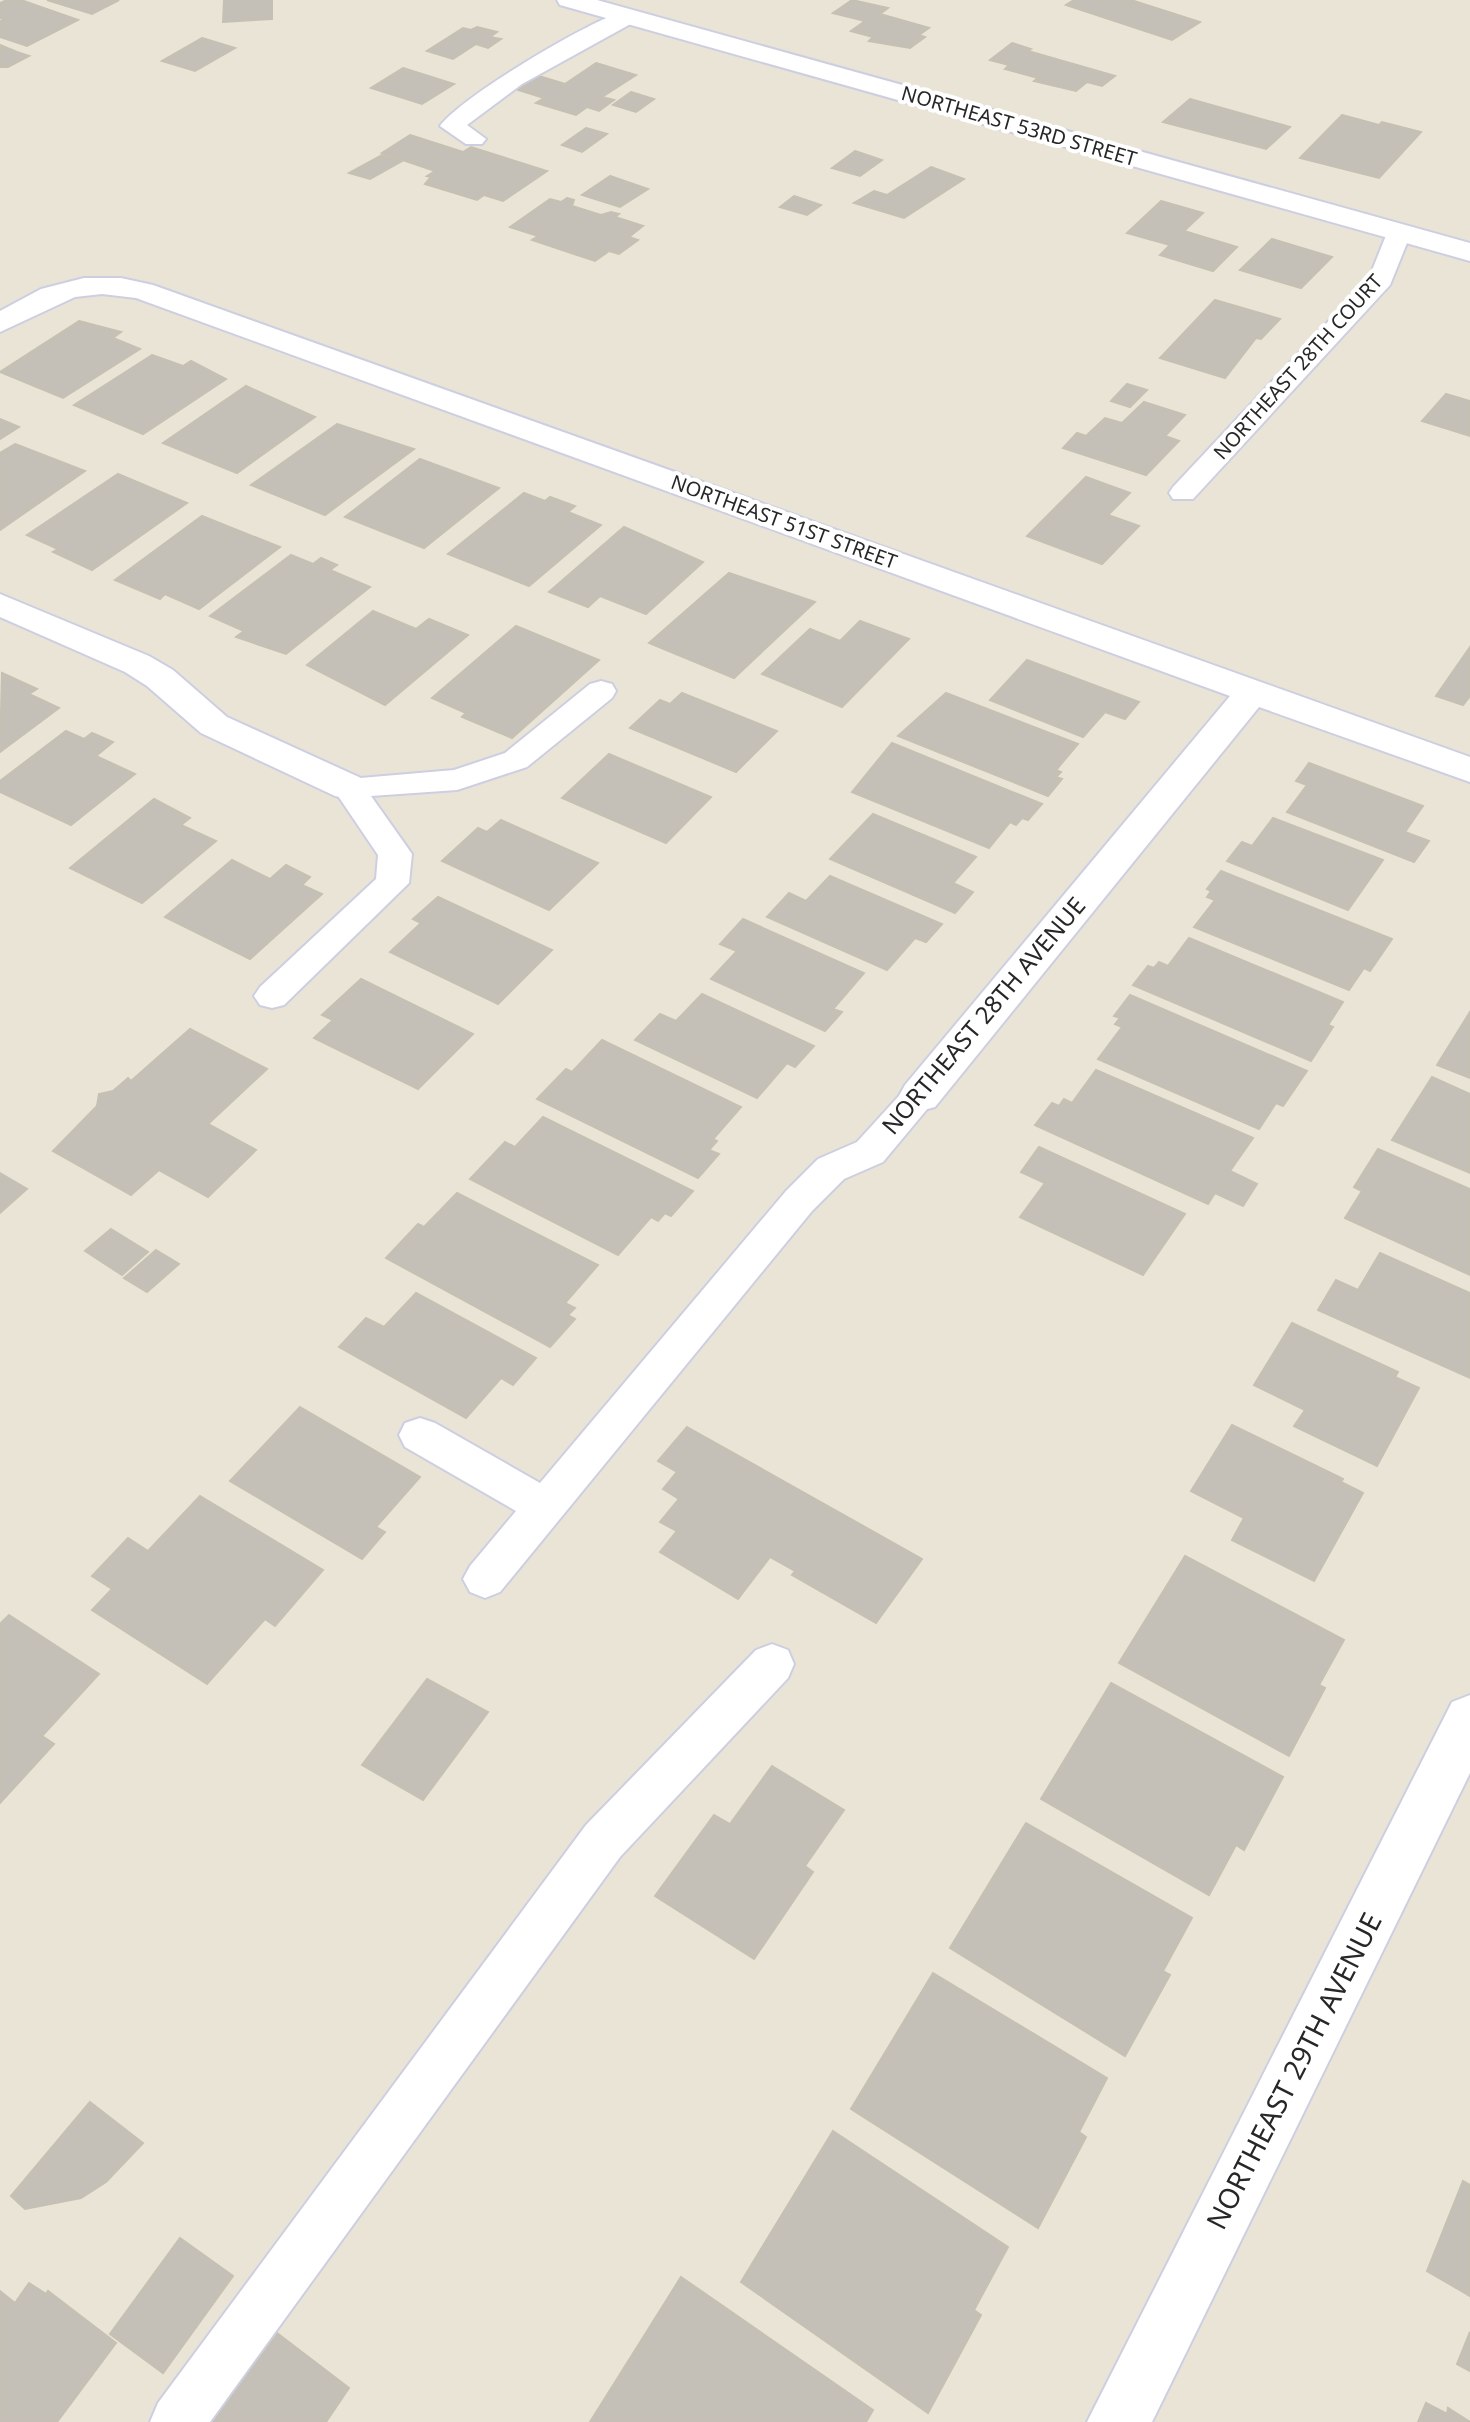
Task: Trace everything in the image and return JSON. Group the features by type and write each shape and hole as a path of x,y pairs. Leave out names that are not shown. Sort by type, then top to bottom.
{"street":[{"name":"NORTHEAST 53RD STREET","path":"569,0 1470,252"},
{"name":"NORTHEAST 51ST STREET","path":"0,323 55,291 96,284 143,291 1470,770"},
{"path":"0,604 137,664 160,678 214,725 348,787"},
{"name":"NORTHEAST 28TH AVENUE","path":"920,1096 1252,692"},
{"name":"NORTHEAST 29TH AVENUE","path":"1119,2422 1470,1719"}],"lane":[{"path":"474,139 452,126 466,112 544,61 628,16"},
{"name":"NORTHEAST 28TH COURT","path":"1183,493 1381,280 1399,233"},
{"path":"348,787 457,780 516,760 601,691"},
{"path":"272,996 392,883 395,854 348,787"},
{"name":"NORTHEAST 28TH AVENUE","path":"485,1579 799,1201 831,1169 870,1152 920,1096"},
{"path":"420,1435 546,1507"},
{"path":"177,2422 603,1841 772,1664"}],"building":[{"path":"21,0 78,20 27,46 0,37 0,21 6,20 0,18 0,3"},
{"path":"47,0 119,0 92,14"},
{"path":"224,0 272,0 272,19 223,22"},
{"path":"852,0 888,8 880,14 929,28 919,35 925,37 910,48 869,41 873,37 851,31 865,21 833,13"},
{"path":"1074,0 1131,0 1200,22 1172,40 1066,5"},
{"path":"477,27 497,32 490,37 501,39 488,48 476,44 453,59 427,51 463,28 471,30"},
{"path":"202,38 235,48 195,71 162,61"},
{"path":"1012,43 1031,49 1028,51 1115,76 1102,86 1087,82 1076,91 1034,81 1038,78 1005,69 1009,65 990,60"},
{"path":"0,45 29,56 8,67 0,67"},
{"path":"596,63 636,75 602,97 614,100 599,111 587,107 576,115 536,103 544,98 515,89 536,75 565,84"},
{"path":"403,68 454,84 422,104 371,88"},
{"path":"631,92 654,99 636,112 613,105"},
{"path":"1190,99 1290,127 1266,149 1163,122"},
{"path":"1342,115 1421,132 1379,178 1300,158"},
{"path":"586,128 607,134 582,152 562,145"},
{"path":"410,135 463,152 471,147 547,171 503,201 484,195 477,200 425,184 431,177 427,176 435,171 382,153"},
{"path":"855,151 882,160 860,176 832,168"},
{"path":"382,155 402,161 370,179 349,173"},
{"path":"931,167 964,179 904,218 854,203 874,191 887,195"},
{"path":"610,176 648,189 620,207 582,195"},
{"path":"794,196 821,205 807,215 780,207"},
{"path":"567,198 574,200 572,206 601,215 611,212 619,214 615,217 643,226 629,237 638,240 619,254 609,251 595,261 532,240 538,236 510,227 550,199 561,202"},
{"path":"1161,201 1203,213 1184,231 1237,247 1213,271 1160,255 1170,245 1127,233"},
{"path":"1272,239 1332,257 1301,288 1240,270"},
{"path":"1215,300 1280,319 1261,339 1256,338 1225,378 1160,358"},
{"path":"79,321 121,332 113,338 140,349 63,398 0,372"},
{"path":"152,355 183,366 191,361 226,379 143,434 74,405"},
{"path":"1127,384 1147,390 1130,407 1111,401"},
{"path":"246,386 315,417 237,473 163,443"},
{"path":"1446,394 1470,401 1470,436 1422,421"},
{"path":"1144,402 1185,415 1165,436 1179,441 1146,475 1063,448 1077,433 1086,436 1105,418 1122,423"},
{"path":"0,419 19,427 0,439"},
{"path":"337,424 414,449 325,515 251,485"},
{"path":"15,444 85,471 0,530 0,453"},
{"path":"420,459 499,488 424,548 345,517"},
{"path":"118,474 187,503 92,570 53,552 58,549 27,535"},
{"path":"1086,477 1130,493 1108,515 1139,526 1102,564 1027,536"},
{"path":"524,493 545,501 550,497 575,506 568,512 601,525 529,586 448,554"},
{"path":"202,516 280,547 199,609 165,594 160,599 115,580"},
{"path":"624,527 703,562 646,614 600,596 588,607 549,592"},
{"path":"291,555 313,564 321,558 337,565 330,570 370,587 286,654 236,637 244,631 210,616"},
{"path":"729,573 815,602 734,678 649,643"},
{"path":"373,611 416,629 429,619 468,635 385,705 307,665"},
{"path":"860,621 909,639 842,707 762,674 810,629 840,641"},
{"path":"516,626 599,660 512,738 462,717 466,713 432,698"},
{"path":"1470,647 1470,696 1463,705 1436,696"},
{"path":"1027,660 1139,702 1125,719 1105,712 1083,737 990,700"},
{"path":"2,673 37,689 29,694 59,708 0,752"},
{"path":"682,693 777,731 736,772 630,728 660,700 670,704"},
{"path":"946,693 1078,744 1056,770 1061,772 1056,777 1062,779 1048,796 898,736"},
{"path":"66,731 84,739 92,733 113,742 96,756 135,774 71,825 0,792 0,781"},
{"path":"892,743 1042,804 1028,820 1022,818 1016,825 1010,822 989,848 852,792"},
{"path":"609,754 711,797 666,843 562,798"},
{"path":"1309,763 1423,806 1405,832 1429,841 1414,862 1287,812 1307,785 1296,781"},
{"path":"154,799 190,818 181,825 216,841 142,903 70,868"},
{"path":"873,814 976,857 953,883 973,892 955,913 830,859"},
{"path":"1273,818 1383,860 1348,910 1227,861 1242,842 1252,846"},
{"path":"501,820 598,863 549,910 442,861 478,828 487,832"},
{"path":"232,860 270,879 286,865 310,877 302,885 322,894 250,959 165,917"},
{"path":"1221,871 1392,939 1370,971 1364,968 1349,990 1194,927 1215,900 1207,897 1211,891 1207,889"},
{"path":"830,876 942,924 926,942 915,938 887,970 767,917 789,893 806,901"},
{"path":"438,897 552,950 498,1004 390,952 421,923 413,919"},
{"path":"743,919 864,973 833,1009 842,1012 825,1031 711,979 737,951 720,944"},
{"path":"1189,938 1343,1002 1328,1025 1333,1027 1311,1061 1133,985 1148,966 1154,968 1159,962 1168,966"},
{"path":"361,979 473,1034 418,1089 314,1038 333,1020 322,1015"},
{"path":"702,994 814,1046 795,1067 787,1063 757,1098 635,1040 660,1014 676,1021"},
{"path":"1130,995 1307,1071 1283,1106 1276,1103 1259,1129 1098,1059 1122,1027 1115,1024 1120,1018 1114,1016"},
{"path":"1470,1012 1470,1078 1437,1065"},
{"path":"190,1029 267,1069 208,1124 256,1150 208,1197 159,1170 131,1195 53,1151 97,1106 99,1094 113,1091 128,1078 131,1081"},
{"path":"602,1040 741,1107 713,1139 717,1141 709,1150 719,1154 698,1178 537,1099 566,1069 572,1072"},
{"path":"1096,1070 1253,1138 1230,1171 1257,1184 1243,1206 1215,1193 1208,1204 1035,1125 1052,1103 1059,1106 1064,1099 1072,1103"},
{"path":"1432,1077 1470,1094 1470,1173 1392,1140"},
{"path":"543,1117 693,1191 671,1216 665,1213 658,1221 651,1217 618,1255 470,1179 505,1142 515,1147"},
{"path":"1039,1147 1185,1214 1143,1275 1020,1217 1045,1183 1021,1172"},
{"path":"1378,1149 1470,1189 1470,1275 1345,1218 1362,1191 1354,1187"},
{"path":"0,1173 27,1189 0,1213"},
{"path":"457,1193 598,1265 565,1303 575,1308 568,1315 575,1319 550,1347 386,1258 418,1224 424,1227"},
{"path":"111,1229 148,1252 122,1275 85,1251"},
{"path":"156,1250 179,1264 147,1292 124,1278"},
{"path":"1380,1253 1470,1293 1470,1378 1318,1310 1336,1280 1358,1290"},
{"path":"416,1293 536,1358 513,1385 501,1378 466,1418 339,1347 366,1318 384,1327"},
{"path":"1292,1323 1398,1372 1395,1377 1419,1388 1377,1466 1294,1426 1305,1410 1254,1385"},
{"path":"300,1407 420,1477 376,1527 385,1532 362,1559 230,1481"},
{"path":"1232,1425 1343,1479 1341,1482 1363,1493 1314,1581 1232,1540 1244,1518 1191,1491"},
{"path":"687,1427 922,1559 876,1623 792,1575 795,1571 770,1557 738,1599 660,1552 677,1531 660,1522 679,1499 663,1489 677,1472 658,1461"},
{"path":"200,1496 323,1570 275,1626 265,1619 207,1684 92,1610 112,1589 92,1576 128,1538 148,1551"},
{"path":"1185,1556 1344,1640 1319,1685 1325,1688 1289,1756 1119,1663"},
{"path":"9,1615 99,1674 42,1736 54,1744 0,1803 0,1624"},
{"path":"427,1679 488,1712 423,1800 362,1765"},
{"path":"1111,1683 1283,1777 1244,1850 1236,1845 1209,1895 1041,1799"},
{"path":"772,1766 844,1810 805,1866 813,1872 754,1959 655,1896 714,1815 730,1824"},
{"path":"1026,1823 1192,1918 1163,1971 1170,1975 1125,2056 950,1948"},
{"path":"933,1973 1107,2078 1079,2132 1086,2137 1038,2228 851,2109"},
{"path":"90,2102 143,2143 106,2182 81,2198 25,2209 11,2196"},
{"path":"833,2131 1008,2247 974,2310 981,2315 928,2413 741,2282"},
{"path":"1463,2181 1470,2185 1470,2296 1427,2271"},
{"path":"180,2238 233,2276 163,2373 110,2334"},
{"path":"681,2277 873,2410 866,2422 590,2422"},
{"path":"29,2283 46,2294 48,2291 116,2343 57,2422 0,2422 0,2291 15,2303"},
{"path":"1470,2332 1470,2371 1457,2364"},
{"path":"277,2333 349,2388 326,2422 212,2422"},
{"path":"1426,2403 1447,2414 1448,2408 1470,2422 1418,2422"}]}
